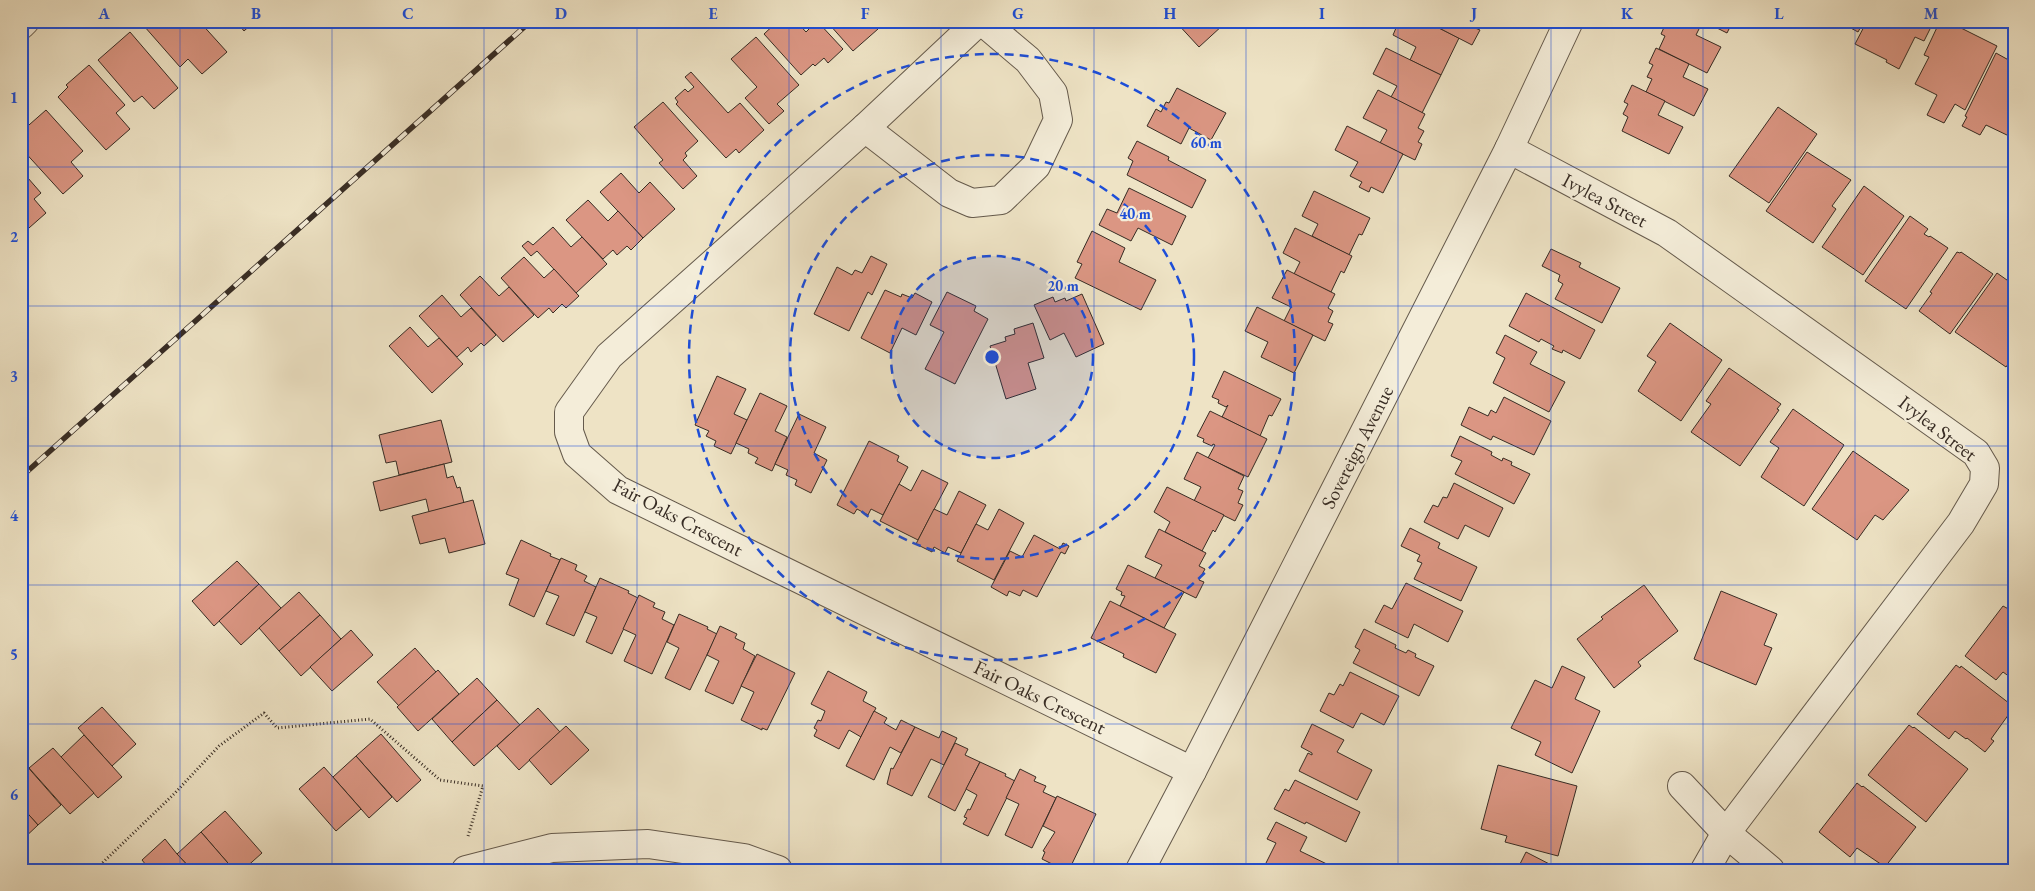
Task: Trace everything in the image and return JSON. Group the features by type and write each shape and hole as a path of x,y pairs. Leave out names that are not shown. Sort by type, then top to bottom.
{"street":[{"path":"21,25 25,21"},
{"name":"Fair Oaks Crescent","path":"865,128 949,194 972,203 1001,200 1036,166 1058,120 1053,93 1028,60 981,21 865,128 609,356 569,412 569,432 577,454 618,490 1192,771"},
{"name":"Sovereign Avenue","path":"1140,870 1509,149 1569,21"},
{"name":"Ivylea Street","path":"1509,149 1667,233 1976,453 1985,468 1984,484 1962,523 1726,833 1705,870"},
{"path":"1682,786 1726,833 1770,870"},
{"path":"466,870 552,848 648,844 744,858 778,870"}],"path":[{"path":"95,870 174,794 218,746 264,713 277,728 370,719 440,780 483,786 468,836"}],"building":[{"path":"149,21 199,21 227,52 202,74 188,59 180,67 144,26"},
{"path":"236,21 255,21 244,31"},
{"path":"778,21 796,21 806,32 817,21 843,49 828,63 824,58 815,66 813,64 801,75 764,34"},
{"path":"832,21 878,21 874,25 878,29 853,51 829,24"},
{"path":"1175,21 1219,21 1223,25 1199,47"},
{"path":"1399,21 1425,21 1459,38 1441,75 1410,60 1416,47 1393,35"},
{"path":"1442,21 1478,21 1475,28 1480,30 1472,45 1439,28"},
{"path":"1663,21 1703,21 1696,35 1721,47 1707,73 1659,49 1665,36 1661,34 1666,23"},
{"path":"1703,21 1733,21 1727,33"},
{"path":"1838,21 1864,21 1858,32"},
{"path":"1867,21 1934,21 1924,41 1915,37 1899,69 1886,62 1887,60 1855,44"},
{"path":"1940,21 1947,21 1997,46 1965,110 1955,104 1944,123 1927,115 1937,95 1915,84 1929,57 1924,55"},
{"path":"130,32 178,88 154,109 142,96 134,102 98,60"},
{"path":"756,37 799,85 777,104 784,111 769,124 745,98 757,87 731,59"},
{"path":"1386,48 1441,75 1422,113 1391,97 1397,86 1373,74"},
{"path":"1656,48 1689,64 1683,77 1708,89 1694,116 1646,92 1652,79 1647,77 1653,65 1649,63"},
{"path":"1996,53 2014,63 2014,126 2009,136 1986,125 1980,135 1962,126 1967,117 1965,116"},
{"path":"89,65 125,105 116,113 130,129 106,150 58,97 68,87 66,85"},
{"path":"691,72 728,113 740,103 764,130 739,153 736,149 726,158 676,104 678,102 675,98 685,89 688,92 694,87 685,77"},
{"path":"1632,85 1665,101 1658,115 1683,127 1669,154 1622,131 1628,117 1623,114 1628,104 1624,102"},
{"path":"1177,88 1226,113 1211,140 1189,128 1181,144 1147,126 1156,109 1161,112 1166,102 1169,103"},
{"path":"1378,90 1425,114 1418,128 1424,131 1418,142 1422,144 1415,160 1380,143 1387,130 1363,118"},
{"path":"663,102 698,141 685,153 687,156 683,160 697,176 683,189 659,163 663,160 634,127"},
{"path":"1778,107 1817,134 1769,203 1729,176"},
{"path":"46,110 83,151 71,162 83,176 63,194 21,148 21,132"},
{"path":"1347,126 1403,154 1383,193 1371,187 1369,192 1359,187 1362,182 1350,176 1358,162 1335,150"},
{"path":"1137,141 1169,157 1168,160 1206,180 1192,208 1127,175 1133,161 1128,158"},
{"path":"1807,152 1851,180 1832,206 1836,209 1813,243 1766,211"},
{"path":"21,170 41,193 34,199 46,213 21,235"},
{"path":"621,173 639,193 650,182 675,209 643,238 600,192"},
{"path":"1864,186 1904,216 1863,275 1822,247"},
{"path":"1129,188 1186,216 1172,245 1138,228 1131,241 1099,225 1107,209 1117,213"},
{"path":"1314,191 1370,218 1362,235 1359,234 1349,255 1312,236 1318,224 1302,216"},
{"path":"588,200 608,221 618,211 643,238 631,250 627,246 617,255 613,250 603,259 566,220"},
{"path":"1910,216 1928,229 1924,234 1948,248 1906,309 1865,281"},
{"path":"553,227 571,247 582,237 607,264 576,293 537,251 531,256 522,246 528,241 533,245"},
{"path":"1295,228 1352,256 1344,273 1341,271 1331,292 1294,274 1300,262 1283,253"},
{"path":"1092,231 1125,248 1119,262 1156,280 1141,310 1075,278 1082,264 1077,262"},
{"path":"1551,249 1581,263 1579,267 1620,288 1602,323 1555,299 1563,284 1558,281 1560,275 1542,266"},
{"path":"1957,252 1961,252 1993,274 1950,334 1919,311"},
{"path":"871,256 887,264 872,295 868,292 849,331 814,314 837,267 852,275 855,270 862,273"},
{"path":"524,257 544,278 554,269 579,296 566,308 562,304 553,313 549,308 538,318 501,278"},
{"path":"1287,270 1335,294 1328,308 1333,311 1328,322 1333,324 1325,341 1284,321 1291,307 1272,298"},
{"path":"1997,273 2014,285 2014,356 2006,367 1955,332"},
{"path":"480,276 499,296 509,287 534,315 503,342 460,295"},
{"path":"885,290 901,297 902,294 912,298 915,293 932,302 916,335 902,328 890,353 861,338"},
{"path":"947,292 976,306 974,311 988,319 955,384 925,369 944,332 930,325"},
{"path":"1526,293 1595,330 1580,359 1563,350 1562,353 1552,349 1554,346 1541,339 1539,342 1509,326"},
{"path":"1082,294 1104,344 1076,357 1064,333 1050,340 1034,305 1053,297 1055,302 1065,298 1066,301"},
{"path":"442,295 461,317 471,308 496,335 484,346 481,343 471,352 468,347 457,357 419,316"},
{"path":"1257,307 1313,335 1294,373 1261,357 1268,342 1245,331"},
{"path":"1033,323 1044,358 1028,363 1036,389 1006,399 990,346 1006,341 1005,337 1015,334 1014,329"},
{"path":"1670,323 1722,360 1681,421 1638,391 1656,362 1647,356"},
{"path":"410,327 428,347 439,338 463,364 432,393 389,346"},
{"path":"1505,335 1537,352 1530,364 1565,382 1549,412 1493,383 1505,358 1496,353"},
{"path":"1729,368 1781,404 1777,409 1779,410 1740,466 1691,432 1711,404 1706,401"},
{"path":"1224,371 1281,399 1272,416 1269,415 1260,436 1222,417 1228,405 1226,407 1218,403 1219,400 1212,397"},
{"path":"717,376 746,389 734,414 747,420 731,454 714,446 716,441 706,436 709,431 695,425"},
{"path":"760,393 787,406 775,431 787,437 772,471 755,463 758,458 748,453 749,449 736,443"},
{"path":"1504,397 1551,421 1534,455 1493,436 1491,440 1461,425 1469,407 1488,416 1491,410 1496,413"},
{"path":"1793,409 1844,445 1804,506 1761,477 1779,448 1770,442"},
{"path":"1210,411 1267,439 1248,477 1208,458 1215,445 1213,444 1212,446 1203,442 1204,439 1197,436"},
{"path":"799,414 826,427 814,453 827,460 811,493 795,485 797,480 786,475 788,470 775,464"},
{"path":"441,420 452,462 399,475 396,461 386,463 379,435"},
{"path":"1460,436 1492,452 1491,455 1502,461 1503,458 1512,462 1511,465 1530,474 1514,504 1455,474 1462,461 1451,456"},
{"path":"869,441 899,456 897,461 908,467 883,515 871,509 868,515 857,509 854,514 837,505"},
{"path":"1853,451 1909,490 1883,520 1875,515 1857,540 1812,509"},
{"path":"1197,452 1244,476 1238,489 1243,491 1238,503 1243,505 1235,521 1194,501 1201,487 1184,479"},
{"path":"444,464 447,478 453,476 457,488 460,487 464,503 429,512 426,499 380,511 373,482"},
{"path":"922,470 948,483 918,540 880,521 899,484 911,491"},
{"path":"1454,483 1503,508 1489,537 1465,525 1458,539 1424,522 1433,505 1438,507 1443,497 1447,498"},
{"path":"1167,487 1224,515 1215,532 1213,530 1202,551 1165,532 1170,522 1154,512"},
{"path":"959,491 986,505 961,553 948,547 945,553 934,547 932,552 916,544 934,509 947,515"},
{"path":"473,500 485,544 449,553 445,538 420,544 412,516"},
{"path":"999,509 1024,523 994,580 957,561 976,524 988,530"},
{"path":"1410,528 1440,543 1438,548 1477,567 1461,601 1414,579 1422,563 1417,561 1420,555 1401,546"},
{"path":"1159,529 1206,553 1199,566 1205,569 1199,580 1204,582 1196,598 1155,578 1162,565 1145,557"},
{"path":"1034,535 1060,549 1063,543 1069,546 1065,554 1061,552 1037,597 1023,590 1020,596 1009,591 1007,596 991,587 1010,551 1022,557"},
{"path":"521,540 560,560 534,617 509,605 519,579 506,574"},
{"path":"561,558 577,565 575,570 587,576 584,581 596,587 574,636 546,624 559,596 546,591"},
{"path":"237,561 259,584 214,626 192,601"},
{"path":"1128,565 1184,592 1164,628 1120,606 1125,596 1121,595 1122,592 1116,589"},
{"path":"600,578 629,591 628,593 638,598 612,654 586,642 597,617 585,612"},
{"path":"1406,583 1463,611 1448,642 1414,624 1408,638 1375,622 1384,605 1392,609"},
{"path":"259,584 281,608 241,645 219,621"},
{"path":"1644,585 1678,631 1638,662 1641,666 1614,688 1577,639 1603,619 1601,617"},
{"path":"1721,591 1777,614 1764,645 1772,648 1756,685 1694,659"},
{"path":"299,592 320,615 279,651 259,628"},
{"path":"639,595 655,603 653,607 665,612 662,619 674,625 652,674 624,661 636,635 623,629"},
{"path":"1110,601 1176,634 1156,673 1123,657 1124,654 1091,638"},
{"path":"2003,606 2014,612 2014,680 2003,672 1996,680 1965,656"},
{"path":"679,614 708,627 707,629 717,634 690,690 665,678 679,648 667,642"},
{"path":"320,615 341,639 301,676 279,651"},
{"path":"720,626 737,634 735,638 745,643 743,649 755,656 733,704 705,691 719,661 707,655"},
{"path":"1364,629 1396,645 1395,648 1406,653 1408,650 1416,654 1415,657 1434,666 1419,696 1353,663 1360,650 1355,647"},
{"path":"351,630 373,655 332,691 310,667"},
{"path":"415,648 436,672 399,706 377,682"},
{"path":"757,654 795,673 767,730 762,728 762,730 741,720 754,692 741,686"},
{"path":"1956,665 1960,668 1961,666 2014,707 1991,739 1994,741 1985,752 1955,731 1949,739 1917,714"},
{"path":"1562,666 1585,677 1575,699 1600,711 1572,773 1535,755 1541,742 1511,728 1535,680 1552,688"},
{"path":"438,670 459,694 418,731 397,707"},
{"path":"828,671 867,692 863,701 876,708 861,737 849,730 839,749 814,736 817,730 814,728 818,720 821,721 825,711 811,704"},
{"path":"1350,672 1399,696 1384,725 1361,713 1353,728 1320,711 1329,693 1334,695 1340,684 1343,686"},
{"path":"477,678 497,700 452,742 432,719"},
{"path":"497,700 520,725 474,766 452,742"},
{"path":"102,707 136,744 112,766 78,728"},
{"path":"538,708 560,732 519,770 497,746"},
{"path":"874,711 887,718 884,723 896,730 901,720 915,727 901,753 890,747 874,780 846,766"},
{"path":"1312,724 1344,740 1337,752 1372,770 1357,800 1299,771 1308,753 1312,755 1312,753 1301,747"},
{"path":"1909,725 1968,769 1926,822 1868,775"},
{"path":"566,726 589,750 551,785 529,760"},
{"path":"915,727 939,738 942,731 957,738 944,765 931,759 912,796 887,784 891,768 893,769"},
{"path":"381,734 421,780 397,802 356,756"},
{"path":"84,735 122,777 98,798 61,757"},
{"path":"955,743 968,749 965,755 980,762 955,811 928,797"},
{"path":"53,748 94,793 70,814 29,768"},
{"path":"356,756 392,797 369,818 333,777"},
{"path":"980,762 1006,774 1005,776 1015,781 988,836 963,824 967,818 964,817 968,809 970,810 977,795 966,789"},
{"path":"25,764 61,805 38,825 21,806 21,767"},
{"path":"1498,765 1577,786 1558,856 1505,842 1507,836 1481,829"},
{"path":"324,767 361,809 336,831 299,789"},
{"path":"1020,769 1036,777 1034,781 1046,786 1043,792 1056,798 1032,848 1005,835 1019,804 1006,798"},
{"path":"1295,780 1360,812 1346,842 1306,822 1305,824 1274,809 1285,789 1289,791"},
{"path":"1857,783 1916,827 1885,867 1857,848 1850,857 1819,832"},
{"path":"1057,796 1096,814 1069,870 1064,870 1042,859 1045,852 1043,851 1055,832 1043,826"},
{"path":"21,806 38,825 21,841"},
{"path":"225,811 262,853 243,870 234,870 201,832"},
{"path":"1276,822 1307,837 1300,851 1335,868 1335,870 1263,869 1276,843 1267,839"},
{"path":"201,832 234,870 192,870 177,854"},
{"path":"165,839 192,870 150,870 142,860"},
{"path":"1526,852 1561,870 1517,870"}],"railway":[{"path":"21,477 531,21"}]}
